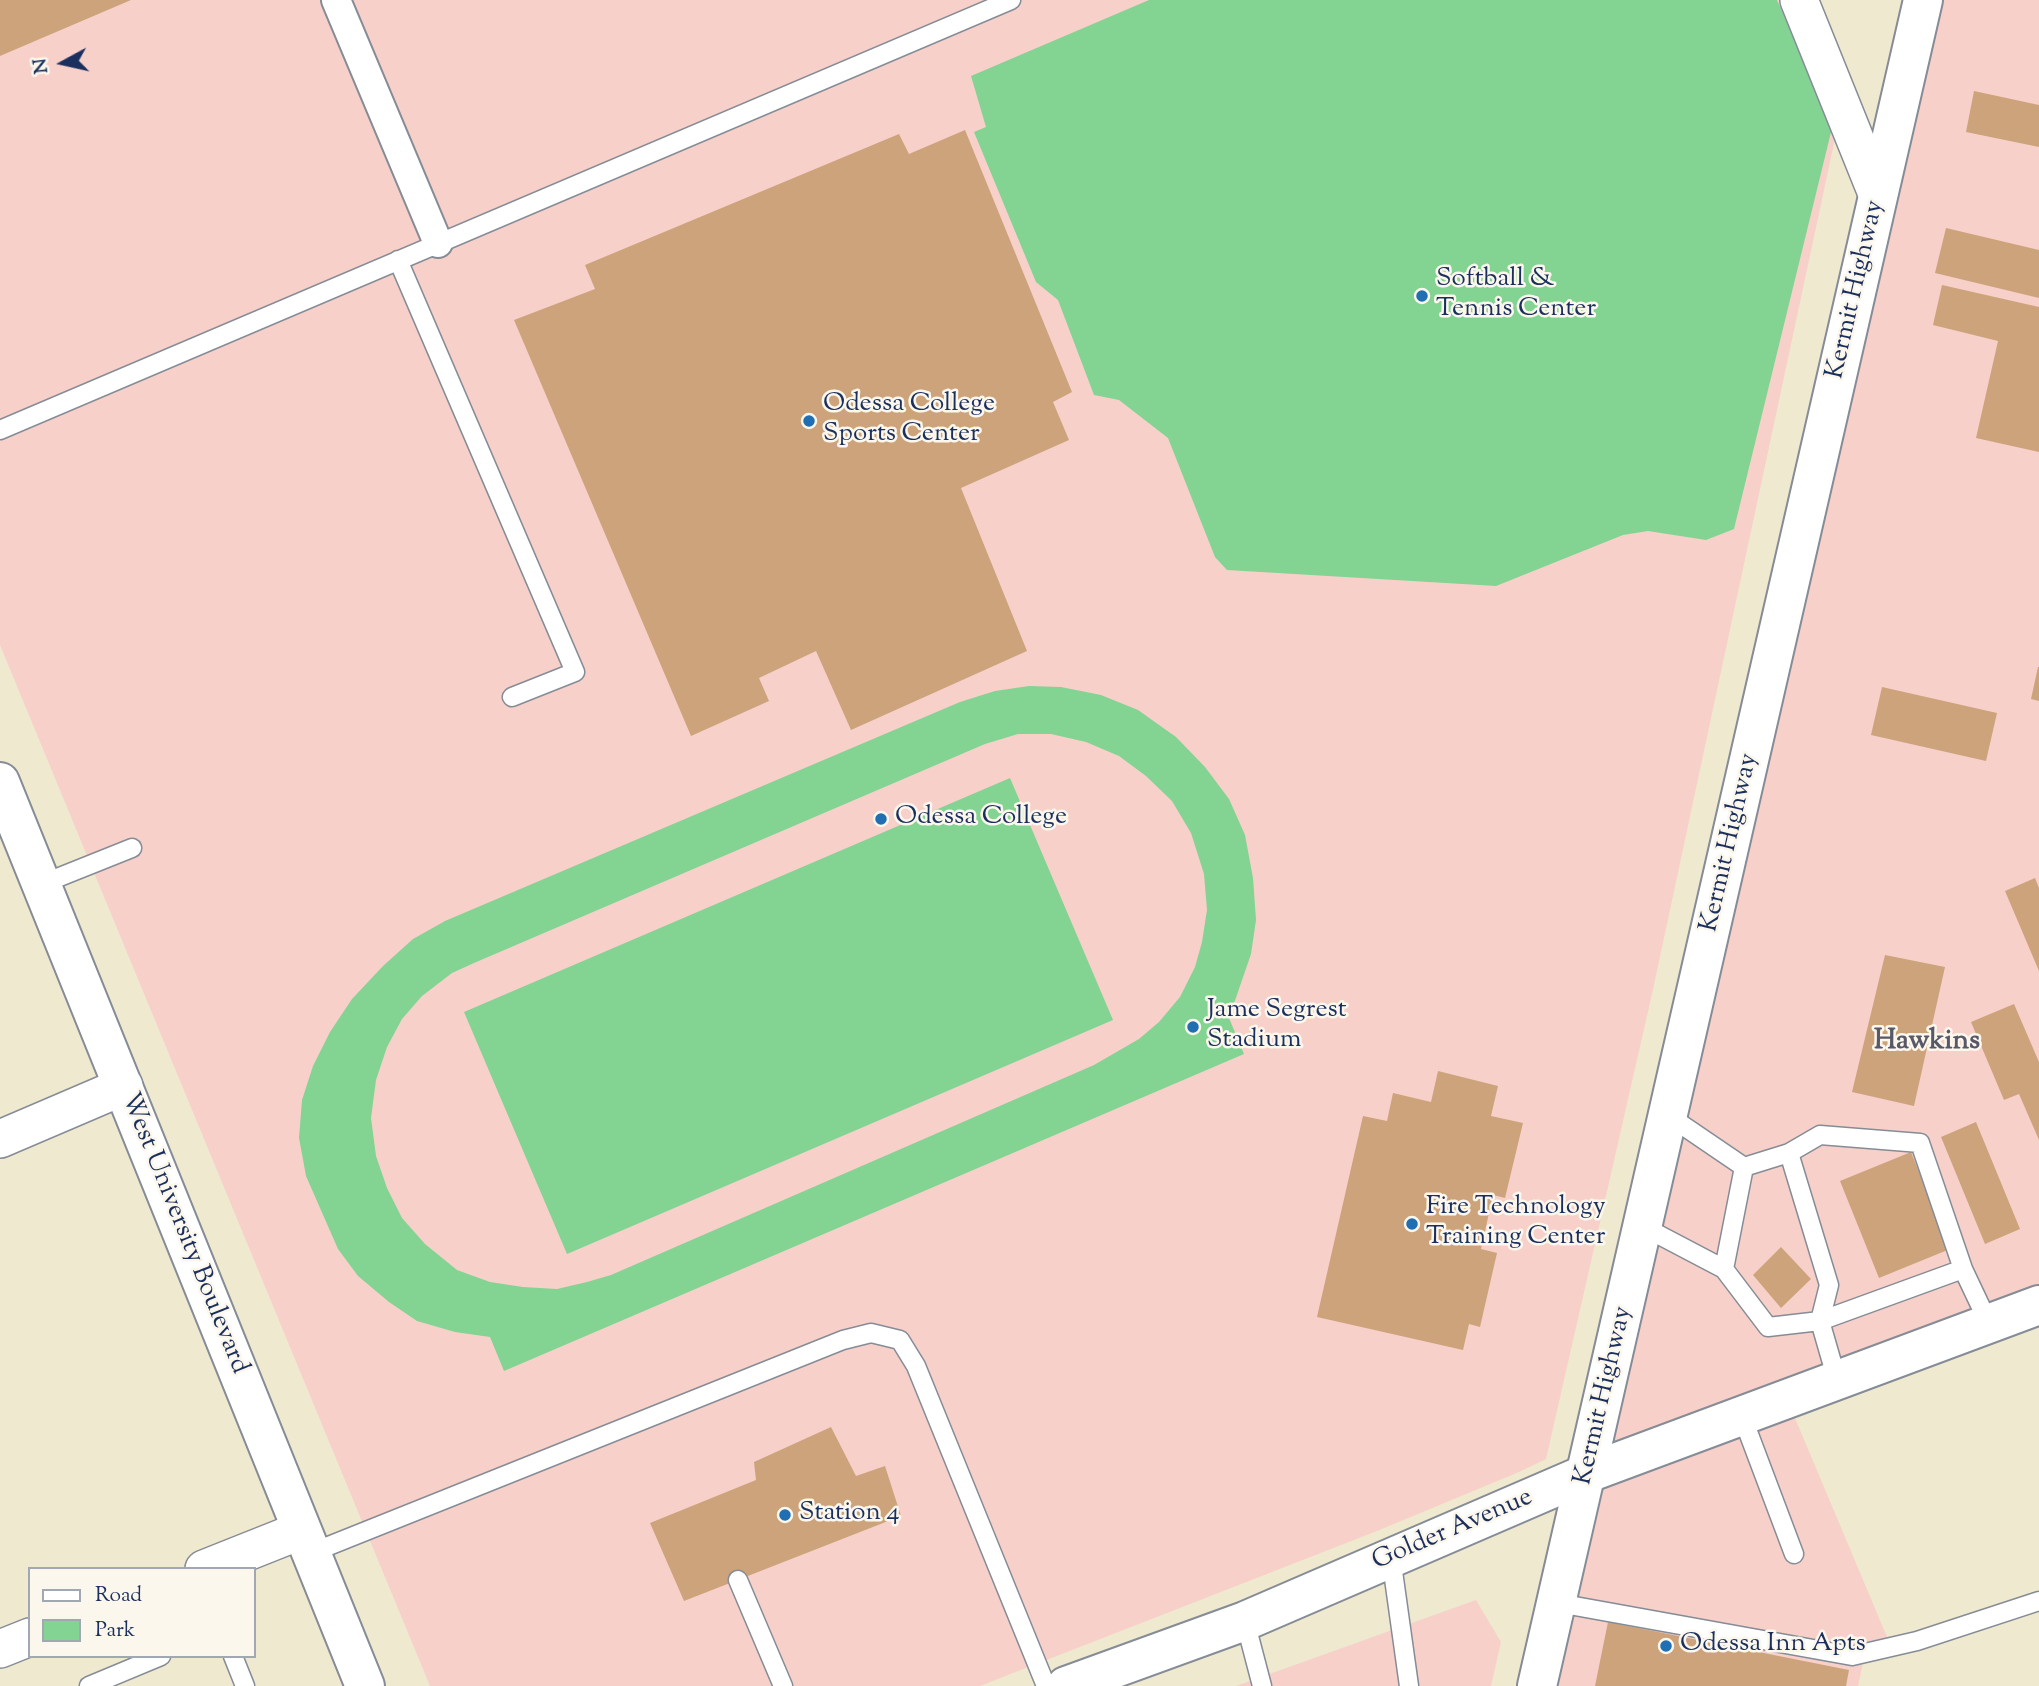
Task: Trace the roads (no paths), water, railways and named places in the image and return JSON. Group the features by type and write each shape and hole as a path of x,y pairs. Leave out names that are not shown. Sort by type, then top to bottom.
{"main road":[{"name":"Kermit Highway","path":"1532,1684 1558,1603 1923,0"},
{"name":"West University Boulevard","path":"0,782 365,1686"},
{"name":"Golder Avenue","path":"1066,1686 1245,1621 1588,1473 2039,1305"}],"street":[{"path":"336,0 438,243"},
{"path":"1799,0 1878,196"},
{"path":"0,1139 124,1086"},
{"path":"212,1567 306,1542"}],"lane":[{"path":"0,430 1011,0"},
{"path":"398,260 575,672 512,696"},
{"path":"42,884 132,848"},
{"path":"1669,1116 1744,1167"},
{"path":"1744,1167 1789,1153 1820,1135 1920,1143 1963,1269 1989,1324"},
{"path":"1789,1153 1829,1285 1820,1321 1837,1380"},
{"path":"1724,1269 1744,1167"},
{"path":"1644,1227 1724,1269 1768,1327 1820,1321 1963,1269"},
{"path":"306,1542 843,1340 872,1333 900,1340 916,1366 1046,1686"},
{"path":"1742,1416 1794,1554"},
{"path":"1391,1557 1409,1686"},
{"path":"738,1580 783,1686"},
{"path":"1558,1603 1852,1656 1917,1641 2039,1601"},
{"path":"1245,1621 1262,1686"},
{"path":"89,1686 156,1658"},
{"path":"234,1658 245,1686"}],"place":[{"name":"Softball & Tennis Center","path":"1422,296"},
{"name":"Odessa College Sports Center","path":"809,421"},
{"name":"Odessa College","path":"881,819"},
{"name":"Jame Segrest Stadium","path":"1193,1027"},
{"name":"Fire Technology Training Center","path":"1412,1224"},
{"name":"Station 4","path":"785,1515"},
{"name":"Odessa Inn Apts","path":"1666,1646"}],"district":[{"name":"Hawkins","path":"1927,1043"}]}
